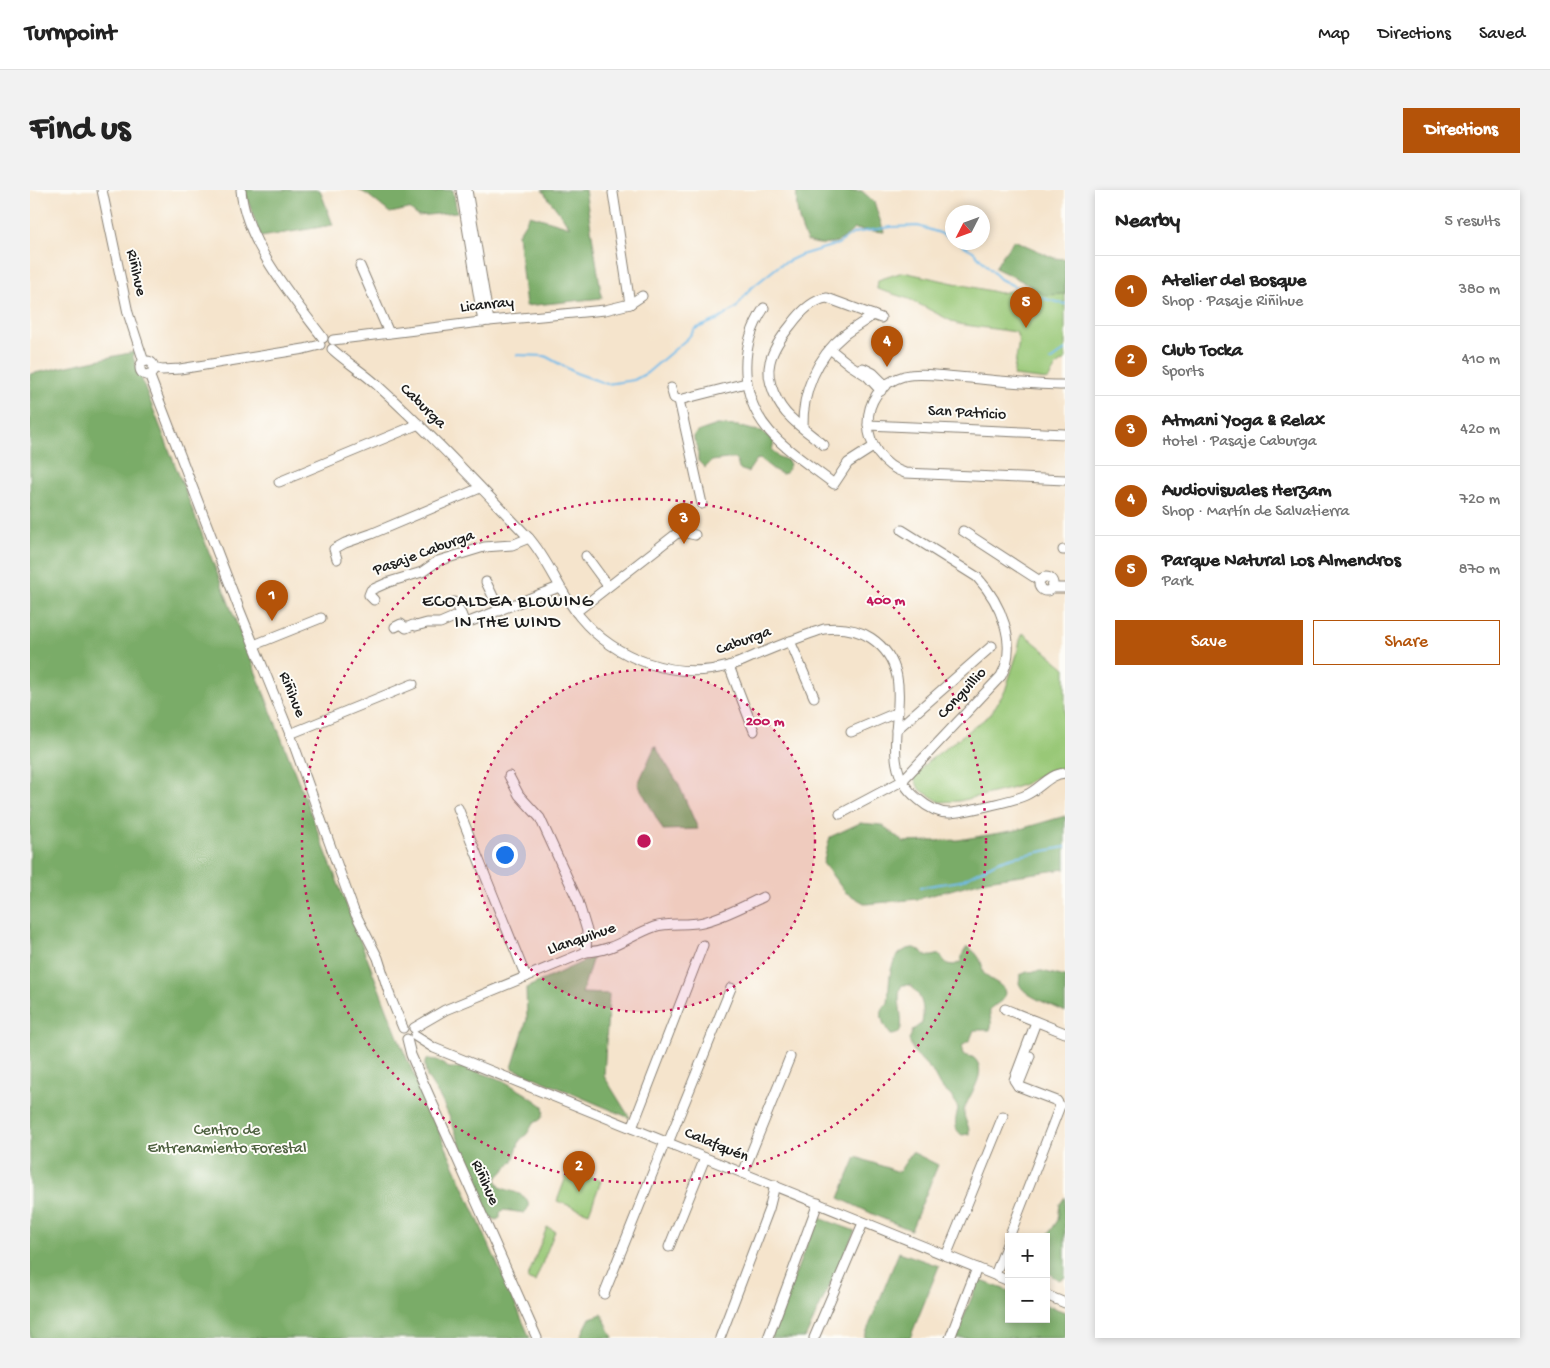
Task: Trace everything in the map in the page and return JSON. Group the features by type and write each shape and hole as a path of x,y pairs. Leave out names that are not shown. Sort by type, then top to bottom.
{"street":[{"name":"Riñihue","path":"102,190 128,313 144,362 150,362 151,371 254,645 290,734 354,911 378,958 403,1028 408,1025 412,1034 411,1055 537,1338"},
{"name":"Caburga","path":"241,190 250,225 260,249 327,343 344,360 376,383 419,424 529,538 540,552 576,612 593,631 609,643 627,655 647,663 668,668 709,670 729,666 810,633 831,628 853,630 873,640 884,650 895,668 899,682 895,757 897,769 910,792 919,801 930,808 949,813 1020,798 1031,793 1056,775 1065,773"},
{"path":"461,190 486,321"},
{"path":"467,190 486,321"},
{"path":"613,193 630,304"},
{"path":"360,266 389,333"},
{"name":"Licanray","path":"151,371 180,369 389,333 486,321 605,310 630,304 642,296"},
{"path":"803,427 811,389 821,367 832,350 847,337 877,317 827,298 816,301 792,323 769,364 773,388 778,402 786,413 824,445"},
{"path":"764,308 755,322 747,349 746,383 750,399 757,413 773,435 834,484 848,463 873,447"},
{"path":"832,350 855,368 861,368 873,373 883,388"},
{"path":"1065,385 921,375 903,376 883,388 871,406 868,424 869,436 873,447 880,457 889,466 910,475 1065,480"},
{"path":"671,388 674,398 679,400 746,383"},
{"path":"679,400 702,504"},
{"path":"279,482 419,424"},
{"name":"San Patricio","path":"868,424 1065,434"},
{"path":"337,559 334,549 345,543 480,488"},
{"name":"Conguillio","path":"840,814 902,780 1001,676 1008,661 1009,650 1001,616 994,600 983,584 977,577 902,530"},
{"path":"963,530 1040,582 1042,578 1048,578 1052,582 1051,588 1065,588"},
{"path":"576,612 676,534 682,532 695,536"},
{"name":"Pasaje Caburga","path":"374,600 369,595 371,590 379,585 422,572 438,561 484,548 512,545 529,538"},
{"path":"586,556 608,586"},
{"path":"486,582 500,611"},
{"path":"454,602 464,621 469,622 560,587"},
{"path":"395,627 401,624 406,628 413,625 440,623 461,614"},
{"path":"254,645 321,618"},
{"path":"790,641 814,697"},
{"path":"896,730 992,646"},
{"path":"729,666 754,731"},
{"path":"290,734 413,684"},
{"path":"851,732 898,712"},
{"path":"509,776 519,795 540,818 578,901 587,931 586,952"},
{"path":"458,808 526,976"},
{"name":"Llanquihue","path":"412,1034 445,1010 586,952 613,948 654,927 703,922 722,916 763,896"},
{"path":"632,1128 703,944"},
{"path":"604,1294 731,988"},
{"path":"1004,1010 1065,1033"},
{"path":"1011,1233 1060,1106 1056,1100 1018,1086 1039,1023"},
{"name":"Calafquén","path":"412,1034 434,1048 1005,1279"},
{"path":"743,1173 790,1056"},
{"path":"946,1256 1002,1116"},
{"path":"669,1247 705,1158"},
{"path":"720,1338 770,1209 775,1185"},
{"path":"768,1338 818,1203"},
{"path":"814,1338 863,1223"},
{"path":"995,1275 1005,1249"},
{"path":"950,1338 977,1268"},
{"path":"1050,1297 1065,1303"}],"green space":[{"path":"244,190 320,190 333,225 261,237"},
{"path":"359,190 429,190 436,193 438,190 453,190 457,212 418,216 409,209 390,213"},
{"path":"542,190 585,190 602,298 526,306 518,234 530,215 570,227"},
{"path":"797,190 862,191 874,202 884,232 854,229 844,238 833,243 821,244 807,241 798,216"},
{"path":"1014,240 1054,258 1065,259 1065,294 1045,295 995,268"},
{"path":"903,272 1000,293 1054,283 1065,276 1065,360 1057,365 1048,380 1013,376 1019,341 1016,332 957,324 909,299 877,289 878,280"},
{"name":"Centro de Entrenamiento Forestal","path":"134,352 133,357 401,1045 530,1338 30,1338 30,374"},
{"path":"717,425 738,426 762,431 774,441 772,450 790,464 786,473 782,474 774,470 760,459 756,460 748,472 739,469 734,458 712,461 705,468 698,461 698,447 694,440 694,435 697,432"},
{"path":"1023,633 1065,668 1065,766 1044,773 1025,784 1010,789 959,801 940,802 919,789 914,777 927,762 990,715 1005,691"},
{"path":"655,746 678,783 698,829 663,830 638,784"},
{"path":"1065,816 1065,869 986,880 918,899 866,904 845,892 823,863 830,837 860,823 882,825 904,842 958,840 1017,830"},
{"path":"967,947 978,957 986,976 1002,987 1005,995 1002,1001 990,1010 990,1030 974,1030 970,1040 962,1047 963,1054 974,1058 980,1070 979,1077 964,1111 969,1134 962,1135 956,1126 958,1108 951,1096 940,1086 932,1071 914,1052 909,1040 913,1030 922,1023 923,1007 917,993 910,985 902,985 899,999 902,1023 901,1029 897,1033 891,1035 885,1027 882,1019 882,1010 888,1003 891,970 898,956 904,951 915,948 927,956 940,955 947,964 954,965 961,962"},
{"path":"593,957 582,993 609,994 604,1076 630,1118 512,1068 527,1019 526,988"},
{"path":"1042,971 1065,977 1065,1012 1032,996 1019,983 1020,975 1027,972"},
{"path":"428,1059 437,1060 449,1068 467,1068 502,1080 543,1106 543,1117 534,1122 527,1134 520,1140 513,1161 496,1179 500,1187 525,1198 528,1202 528,1207 525,1213 503,1210 500,1213 500,1218 496,1220 488,1216 480,1203 471,1181 462,1149 449,1116 427,1077 425,1062"},
{"path":"912,1152 938,1165 911,1230 839,1198 856,1157 899,1172"},
{"path":"569,1169 601,1181 589,1213 557,1201"},
{"path":"1065,1197 1065,1277 1059,1280 1050,1274 1049,1233 1058,1220 1060,1204"},
{"path":"817,1217 855,1231 805,1338 771,1338"},
{"path":"547,1227 555,1231 535,1282 527,1279"},
{"path":"899,1252 939,1266 910,1338 864,1338"},
{"path":"979,1280 1005,1290 1005,1323 1050,1323 1050,1306 1065,1312 1065,1338 955,1338"},
{"path":"602,1314 613,1338 580,1338 590,1318"}],"waterway":[{"path":"517,355 545,356 576,373 607,384 634,380 647,373 688,338 695,329 719,319 736,308 750,289 780,265 801,255 838,244 854,233 891,227 918,226 945,236"},
{"path":"971,250 1000,279 1034,296 1065,304"},
{"path":"1050,361 1065,350"},
{"path":"921,887 960,881 997,862 1065,847"}],"place":[{"name":"Parque Natural Los Almendros","path":"1026,328"},
{"name":"Audiovisuales Herzam","path":"887,367"},
{"name":"Atmani Yoga & Relax","path":"684,544"},
{"name":"Atelier del Bosque","path":"272,621"},
{"name":"Club Tocka","path":"579,1192"}],"district":[{"name":"ECOALDEA BLOWING IN THE WIND","path":"508,612"}]}
